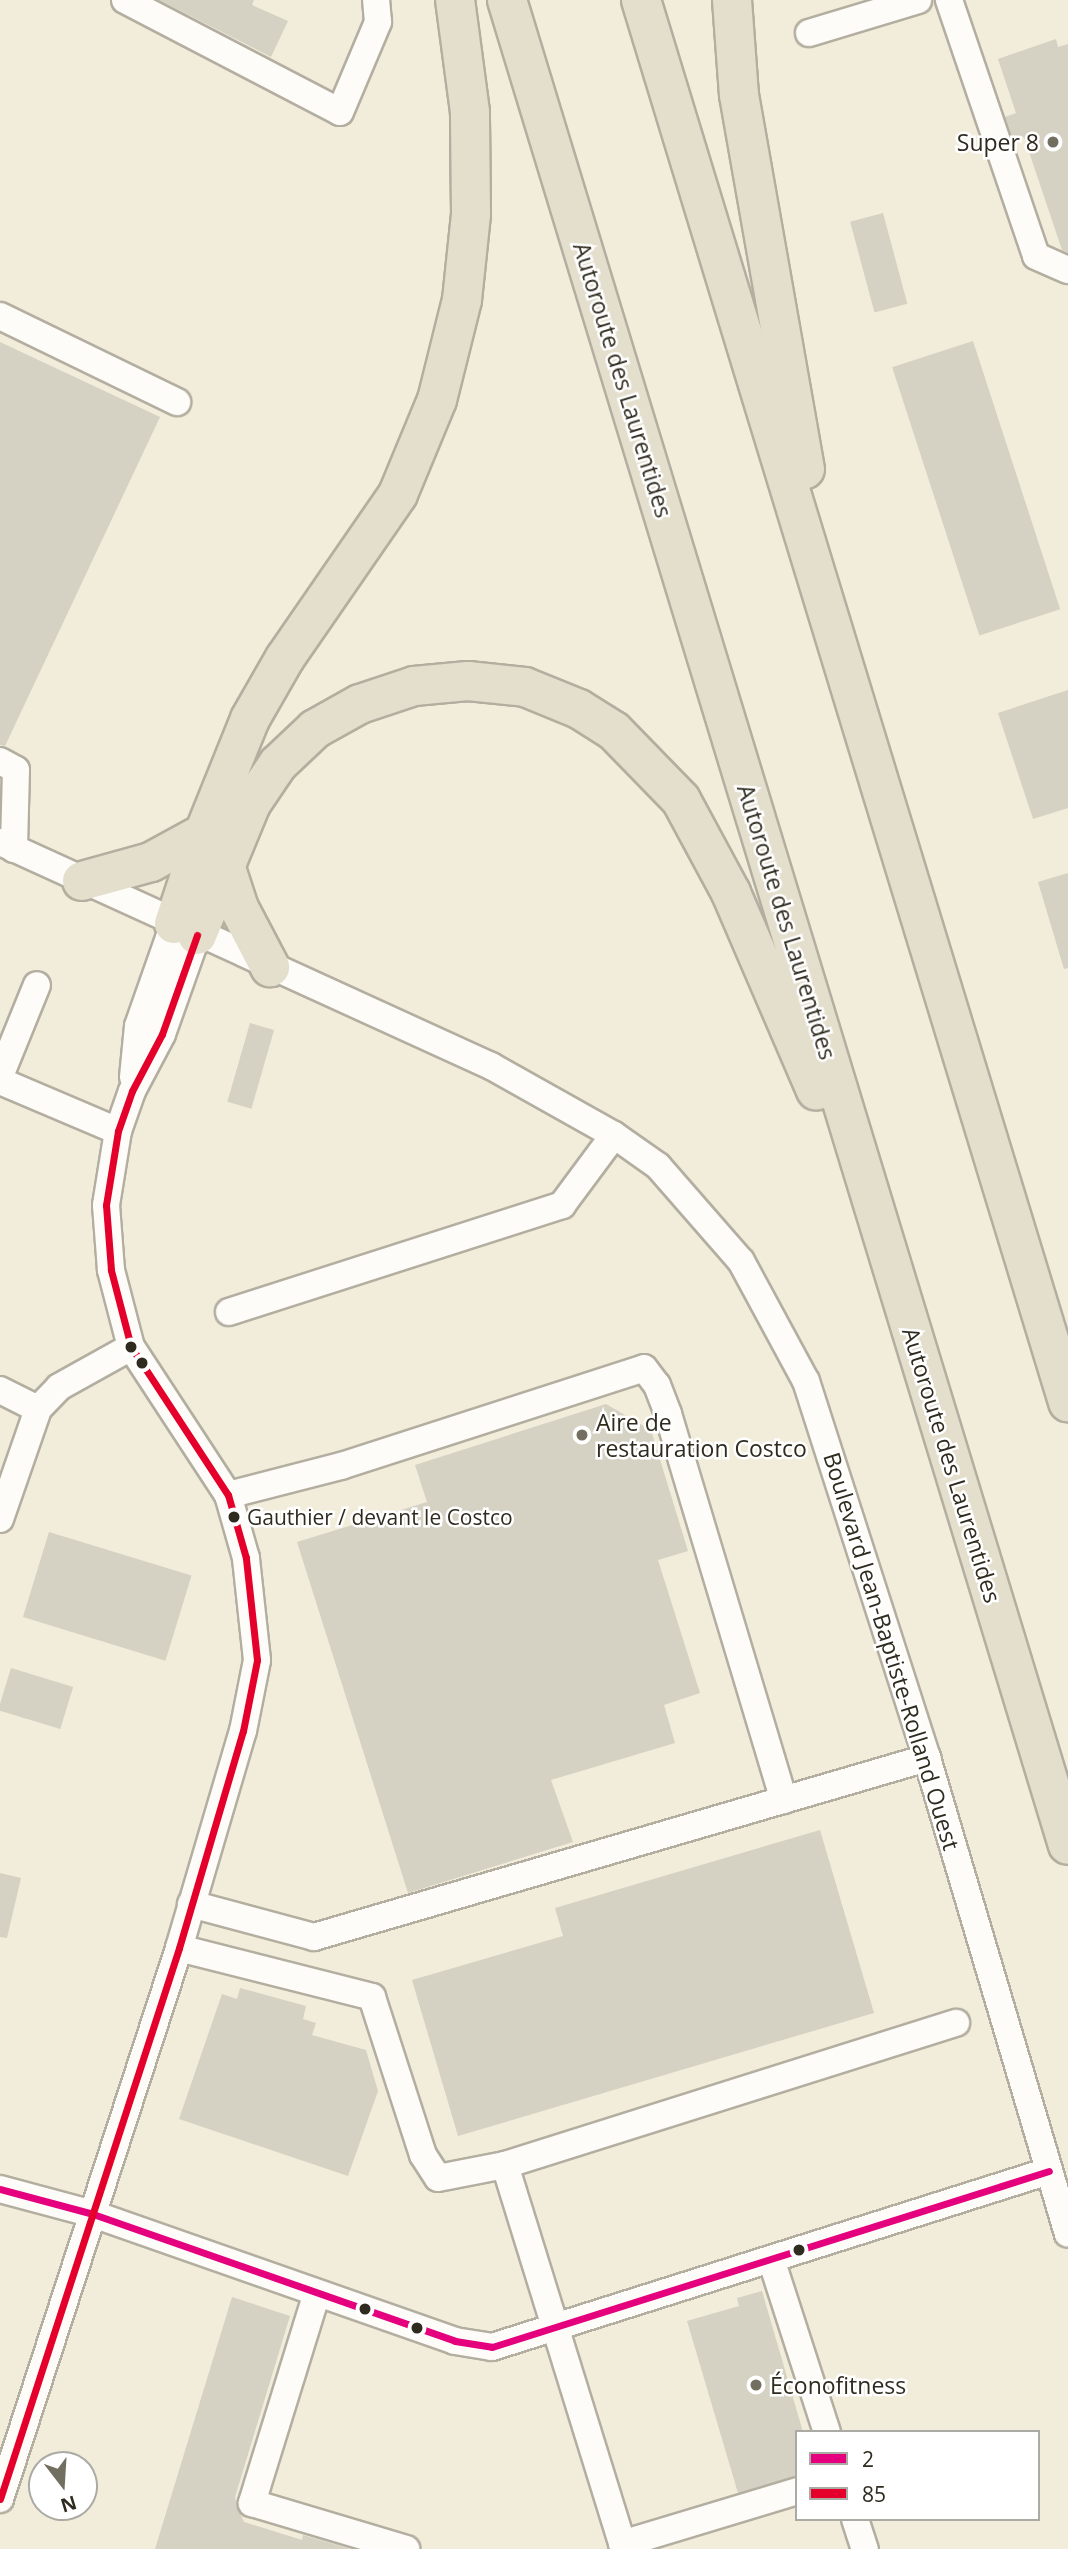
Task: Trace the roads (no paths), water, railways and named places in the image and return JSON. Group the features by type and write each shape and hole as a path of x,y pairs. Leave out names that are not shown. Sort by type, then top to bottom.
{"highway":[{"path":"186,930 204,833 262,695 398,494 419,452 443,380 465,276 472,180 470,112 455,0"},
{"name":"Autoroute des Laurentides","path":"507,0 1068,1845"},
{"path":"641,0 1068,1402"},
{"path":"732,0 744,128 830,624"},
{"path":"186,930 225,865 251,804 284,758 330,720 380,696 429,683 489,682 541,693 597,718 649,762 706,841 886,1249"},
{"path":"82,880 151,862 204,833"},
{"path":"225,865 236,901 270,967"}],"street":[{"path":"125,0 340,112 378,22 376,0"},
{"path":"809,33 918,0"},
{"path":"949,0 1036,256 1068,270"},
{"path":"0,316 177,402"},
{"path":"0,761 16,770 7,846"},
{"name":"Boulevard Jean-Baptiste-Rolland Ouest","path":"7,846 186,930 491,1066 614,1135 658,1166 741,1261 806,1381 927,1758 1068,2234"},
{"path":"0,2498 179,1948 243,1731 257,1660 246,1558 228,1495 131,1347 111,1270 106,1205 118,1131 132,1091 162,1034 186,930"},
{"path":"37,985 0,1078 118,1131"},
{"path":"229,1312 562,1205 614,1135"},
{"path":"0,1519 38,1409 59,1387 131,1347"},
{"path":"228,1495 352,1462 644,1368 657,1385 668,1414 784,1800"},
{"path":"0,1390 38,1409"},
{"path":"191,1905 314,1937 927,1758"},
{"path":"179,1948 372,1997 432,2173 438,2178 505,2165 956,2023"},
{"path":"505,2165 623,2547 795,2492"},
{"path":"0,2189 93,2214 316,2296 455,2341 492,2347 1049,2171"},
{"path":"771,2259 826,2430"},
{"path":"316,2296 252,2503 406,2549"},
{"path":"856,2521 865,2549"}],"place":[{"name":"Super 8","path":"1053,142"},
{"name":"Aire de restauration Costco","path":"582,1435"},
{"name":"Gauthier / devant le Costco","path":"234,1517"},
{"name":"Éconofitness","path":"756,2385"}]}
